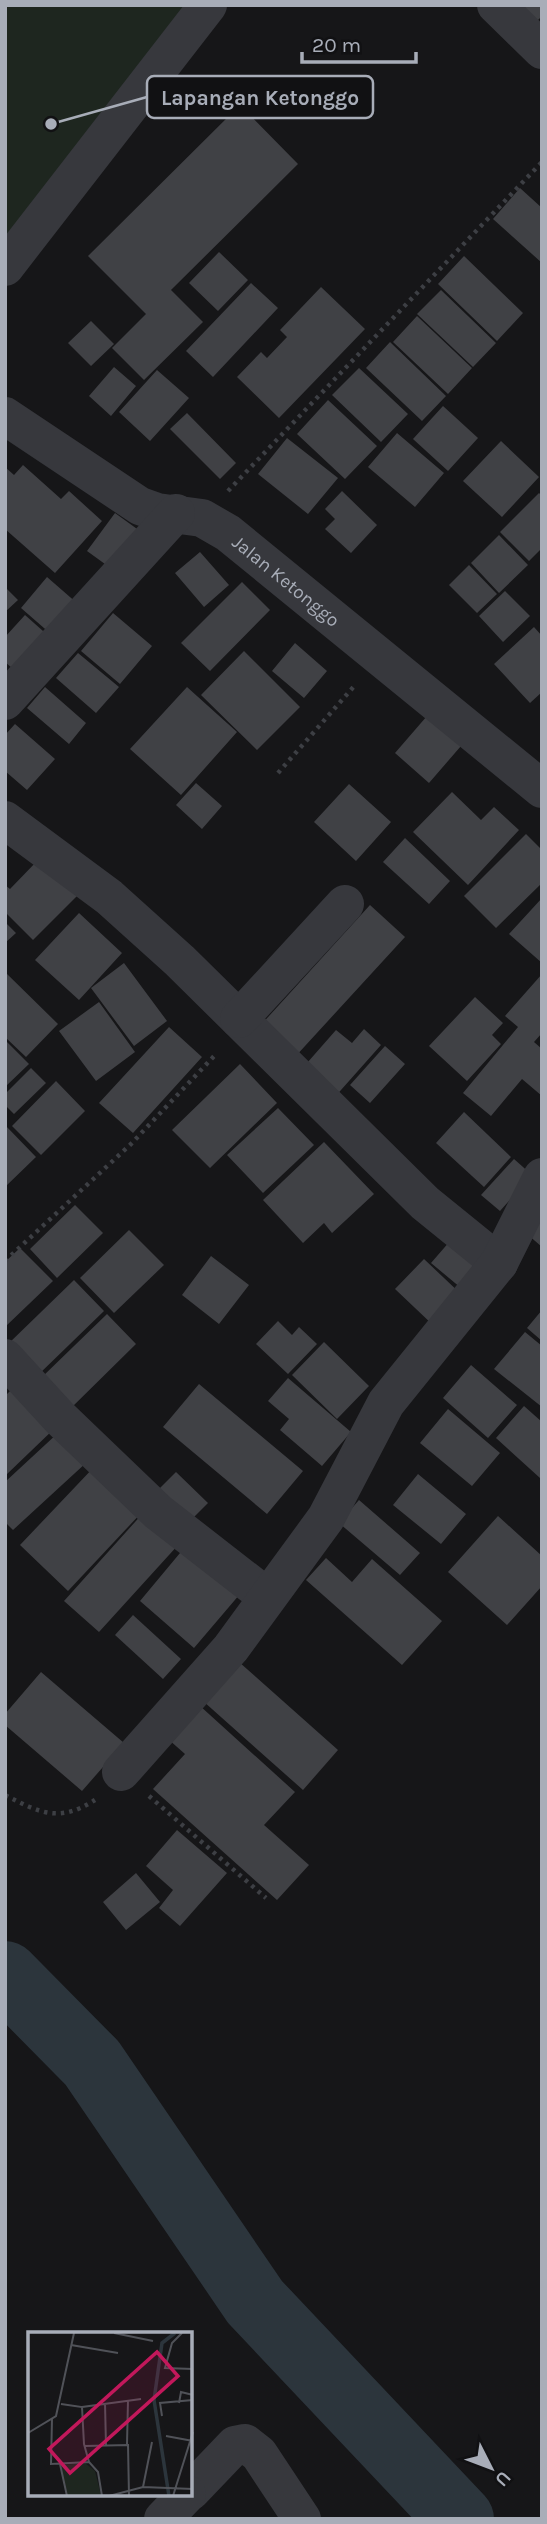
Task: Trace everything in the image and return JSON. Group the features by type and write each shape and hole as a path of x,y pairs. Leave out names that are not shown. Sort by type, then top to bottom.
{"street":[{"path":"5,267 208,5"},
{"path":"496,5 542,50"},
{"name":"Jalan Ketonggo","path":"5,416 140,506 158,512 189,515 228,533 542,789"},
{"path":"5,701 189,515"},
{"path":"5,820 109,897 242,1022 425,1203 499,1263"},
{"path":"242,1022 345,904"},
{"path":"121,1772 231,1648 266,1596 326,1518 386,1403 499,1263 542,1177"},
{"path":"6,1362 158,1512 266,1596"},
{"path":"192,2489 235,2445 245,2443 259,2454 302,2519"},
{"path":"163,2519 185,2496"}],"path":[{"path":"189,515 542,163"},
{"path":"278,773 380,657"},
{"path":"5,1261 131,1144 242,1022"},
{"path":"5,1795 42,1814 71,1811 98,1798 121,1772 266,1898"}],"shaded area":[{"path":"5,5 189,5 5,242"}],"building":[{"path":"522,5 542,5 542,16 537,21"},
{"path":"240,105 298,164 171,290 203,322 144,380 112,348 146,314 88,256"},
{"path":"520,188 542,208 542,263 493,219"},
{"path":"219,252 248,280 218,311 189,283"},
{"path":"464,256 523,313 497,341 438,284"},
{"path":"251,283 278,308 213,377 186,351"},
{"path":"321,287 365,329 279,418 237,377 261,352 267,358 287,337 280,330"},
{"path":"441,290 496,343 473,367 417,314"},
{"path":"417,316 472,368 448,394 393,342"},
{"path":"91,321 114,344 91,366 68,343"},
{"path":"390,342 446,396 422,421 366,368"},
{"path":"114,367 136,386 111,416 89,396"},
{"path":"359,368 408,414 381,442 332,395"},
{"path":"157,370 189,398 150,441 119,412"},
{"path":"328,400 377,446 345,479 297,434"},
{"path":"443,406 478,438 448,471 413,439"},
{"path":"187,413 236,463 220,479 170,429"},
{"path":"397,433 444,473 415,507 368,467"},
{"path":"287,438 338,478 308,514 258,474"},
{"path":"501,441 539,477 502,517 463,481"},
{"path":"23,465 61,499 69,491 102,521 55,573 5,529 5,467 14,475"},
{"path":"342,491 377,525 351,553 325,529 335,519 325,509"},
{"path":"539,493 542,496 542,548 529,561 500,532"},
{"path":"115,513 144,534 116,572 87,551"},
{"path":"499,535 528,565 499,593 471,563"},
{"path":"200,552 229,585 204,607 175,573"},
{"path":"469,565 497,594 477,613 449,585"},
{"path":"47,577 78,604 52,635 21,608"},
{"path":"242,582 270,610 210,671 181,643"},
{"path":"5,587 18,600 5,612"},
{"path":"505,591 530,616 503,642 479,616"},
{"path":"113,613 152,646 120,684 81,651"},
{"path":"25,615 52,639 19,674 5,662 5,637"},
{"path":"534,627 542,636 542,692 530,703 494,664"},
{"path":"295,643 327,671 304,698 272,671"},
{"path":"244,651 300,707 257,750 201,695"},
{"path":"78,653 119,687 96,713 56,678"},
{"path":"45,687 86,723 69,744 27,708"},
{"path":"187,687 237,732 181,795 130,749"},
{"path":"427,716 461,746 429,783 395,753"},
{"path":"15,724 55,759 27,790 5,771 5,735"},
{"path":"196,783 222,806 202,829 176,805"},
{"path":"349,784 391,822 356,861 314,822"},
{"path":"452,792 481,820 494,807 519,830 468,885 413,832"},
{"path":"526,834 542,850 542,883 496,928 464,896"},
{"path":"405,838 450,881 429,904 383,862"},
{"path":"39,859 77,896 33,940 5,912 5,885 10,889"},
{"path":"542,898 542,963 509,934"},
{"path":"370,905 405,937 294,1058 259,1027"},
{"path":"79,913 122,953 79,1000 35,960"},
{"path":"5,922 16,933 5,943"},
{"path":"124,963 167,1021 134,1046 91,988"},
{"path":"5,972 58,1024 26,1057 5,1037"},
{"path":"542,974 542,1033 534,1042 542,1049 542,1096 522,1079 491,1116 463,1093 518,1027 505,1016"},
{"path":"475,997 503,1023 492,1035 501,1044 467,1081 429,1046"},
{"path":"99,1002 135,1052 96,1081 59,1031"},
{"path":"169,1027 202,1057 133,1133 99,1103"},
{"path":"364,1029 381,1045 333,1099 300,1071 336,1030 352,1043"},
{"path":"5,1040 29,1064 5,1087"},
{"path":"385,1046 405,1064 370,1103 350,1085"},
{"path":"240,1064 277,1103 210,1168 172,1130"},
{"path":"31,1068 46,1083 14,1114 5,1105 5,1094"},
{"path":"56,1081 85,1111 41,1155 12,1126"},
{"path":"278,1108 314,1145 263,1193 227,1155"},
{"path":"464,1112 511,1157 484,1187 436,1143"},
{"path":"5,1125 36,1157 5,1187"},
{"path":"324,1142 374,1194 332,1233 324,1223 303,1243 263,1200"},
{"path":"514,1159 532,1175 500,1211 481,1195"},
{"path":"75,1205 103,1233 57,1278 30,1249"},
{"path":"542,1218 542,1247 527,1234"},
{"path":"129,1230 164,1265 114,1313 80,1278"},
{"path":"457,1233 494,1263 467,1293 431,1263"},
{"path":"20,1248 53,1281 5,1327 5,1262"},
{"path":"211,1256 249,1285 219,1324 182,1295"},
{"path":"424,1259 463,1296 434,1326 395,1289"},
{"path":"74,1280 104,1311 36,1377 6,1346"},
{"path":"542,1310 542,1341 527,1328"},
{"path":"107,1314 136,1344 69,1410 40,1379"},
{"path":"278,1321 292,1335 299,1327 317,1344 288,1374 256,1344"},
{"path":"525,1332 542,1346 542,1407 494,1369"},
{"path":"324,1342 369,1386 337,1419 292,1375"},
{"path":"471,1365 517,1405 488,1438 443,1398"},
{"path":"288,1378 351,1432 322,1466 280,1430 289,1419 268,1401"},
{"path":"199,1384 303,1471 267,1514 163,1427"},
{"path":"16,1385 56,1427 5,1476 5,1396"},
{"path":"524,1406 542,1422 540,1478 496,1438"},
{"path":"448,1409 500,1453 472,1486 420,1443"},
{"path":"59,1432 87,1462 13,1530 5,1522 5,1482"},
{"path":"95,1466 143,1511 68,1591 20,1545"},
{"path":"176,1472 208,1503 182,1529 151,1497"},
{"path":"418,1474 466,1514 441,1544 393,1505"},
{"path":"359,1500 420,1553 400,1575 339,1523"},
{"path":"144,1512 179,1544 99,1632 64,1601"},
{"path":"498,1516 542,1556 542,1586 507,1625 448,1572"},
{"path":"185,1547 240,1594 194,1648 140,1601"},
{"path":"326,1558 352,1582 372,1559 442,1621 402,1665 306,1580"},
{"path":"133,1615 181,1659 163,1679 115,1635"},
{"path":"239,1662 338,1750 303,1790 203,1701"},
{"path":"41,1672 124,1743 82,1791 5,1725 5,1714"},
{"path":"199,1705 295,1792 264,1825 309,1865 277,1900 153,1789 185,1754 168,1739"},
{"path":"177,1830 227,1873 180,1926 159,1908 173,1890 146,1866"},
{"path":"136,1873 160,1902 126,1930 103,1902"}],"waterway":[{"path":"5,1975 92,2063 255,2302 460,2519"}],"place":[{"name":"Lapangan Ketonggo","path":"51,124"}]}
